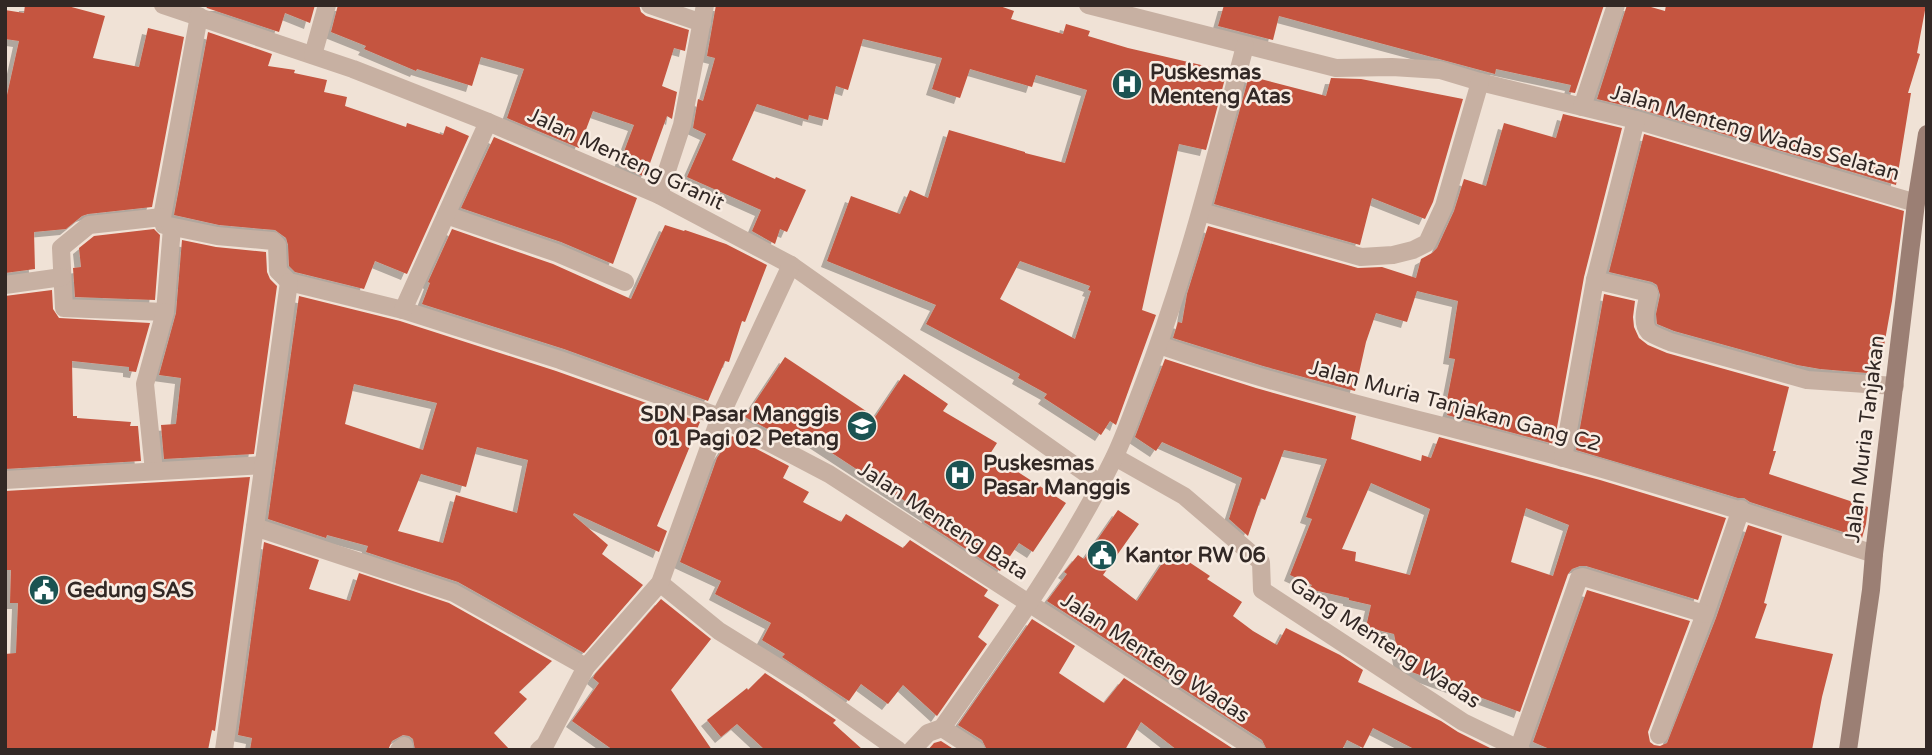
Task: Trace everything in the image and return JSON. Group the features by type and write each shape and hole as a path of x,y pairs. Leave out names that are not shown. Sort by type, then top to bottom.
{"street":[{"name":"Jalan Menteng Granit","path":"163,5 313,55 488,122 659,195 791,265 1101,484"},
{"path":"313,55 327,5"},
{"path":"650,5 704,14 682,125 659,195"},
{"name":"Jalan Menteng Wadas Selatan","path":"1088,5 1336,68 1440,70 1636,120 1916,203"},
{"name":"Jalan Menteng Wadas Selatan","path":"1582,107 1616,5"},
{"path":"154,471 145,384 165,312 167,222 200,16"},
{"path":"912,750 928,733 942,728 1030,604 1115,457 1159,345 1201,212 1245,46"},
{"path":"1201,212 1361,257 1393,255 1413,250 1427,243 1444,206 1480,82"},
{"path":"1563,458 1594,281 1636,120"},
{"path":"403,310 488,122"},
{"name":"Jalan Muria Tanjakan","path":"1848,750 1871,590 1916,203 1927,134"},
{"path":"446,215 557,253 625,282"},
{"path":"165,312 64,308 61,248 89,225 167,222 217,236 273,241 277,245 278,271 289,282 403,310 559,360 720,417"},
{"path":"544,748 586,667 660,583 720,417 791,265"},
{"path":"5,285 62,277"},
{"path":"1594,281 1649,293 1645,323 1650,332 1670,342 1807,380 1895,386"},
{"path":"224,750 289,282"},
{"name":"Jalan Muria Tanjakan Gang C2","path":"1159,345 1358,405 1563,458 1741,509 1874,554"},
{"name":"Jalan Menteng Bata","path":"720,417 829,474 1030,604"},
{"name":"Gang Menteng Wadas","path":"1115,457 1184,496 1261,562 1262,590 1463,722 1519,749"},
{"path":"5,480 264,465"},
{"path":"1659,734 1705,614 1741,509"},
{"path":"255,527 454,593 586,667"},
{"path":"1519,749 1579,578 1705,614"},
{"path":"660,583 719,631 806,685 898,750"},
{"name":"Jalan Menteng Wadas","path":"1030,604 1256,750"},
{"path":"942,728 976,750"}],"building":[{"path":"25,5 64,5 105,16 93,58 139,67 148,28 184,37 152,207 88,214 66,229 34,232 35,269 5,273 5,104 19,41 5,39 5,10 24,13"},
{"path":"205,5 315,5 310,23 285,13 279,32 207,8"},
{"path":"338,5 639,5 646,16 689,30 685,51 674,48 662,86 677,92 672,119 667,116 645,177 619,165 634,125 593,111 579,148 507,118 524,69 481,57 472,86 417,69 416,71 331,32"},
{"path":"716,5 997,5 1014,11 1011,19 1063,34 1066,24 1090,31 1088,36 1128,48 1227,71 1206,150 1179,144 1142,310 1156,315 1116,425 1110,421 1101,435 1044,398 1047,394 1018,378 1020,374 926,324 936,305 827,261 851,196 900,214 910,190 928,198 949,130 1065,163 1087,90 1036,75 1032,87 970,69 960,98 932,89 942,58 863,39 848,90 836,86 828,120 809,115 808,120 757,104 732,160 806,190 787,232 780,229 775,244 752,231 761,210 687,177 706,134 693,128 698,99 703,101 715,58 707,56","holes":["1020,261 1090,286 1088,290 1091,291 1075,339 1000,299"]},
{"path":"1224,5 1604,5 1575,93 1569,92 1571,85 1496,69 1495,74 1279,16 1273,40 1218,26"},
{"path":"1627,5 1644,5 1665,11 1666,5 1926,5 1917,53 1920,54 1908,93 1911,93 1896,185 1597,99"},
{"path":"208,32 272,54 268,66 295,70 294,73 327,80 324,92 347,97 345,106 406,127 407,123 443,135 446,126 469,136 407,274 375,261 364,289 295,272 289,266 286,238 275,230 219,225 174,215"},
{"path":"1249,76 1326,96 1331,78 1361,79 1463,99 1433,202 1425,219 1372,198 1360,245 1214,204"},
{"path":"1563,114 1622,128 1584,277 1554,444 1447,415 1450,406 1446,405 1455,359 1449,358 1458,301 1417,291 1407,322 1376,313 1366,342 1355,391 1173,338 1178,322 1182,323 1187,294 1208,226 1358,268 1382,267 1416,278 1421,259 1437,248 1454,211 1464,179 1486,186 1504,123 1556,138"},
{"path":"1644,134 1904,211 1879,374 1797,365 1657,324 1660,295 1657,285 1609,272"},
{"path":"494,137 637,198 613,264 561,242 461,208"},
{"path":"665,225 726,244 767,265 745,322 742,321 729,362 725,361 708,401 564,349 422,304 430,283 428,282 452,229 553,264 631,299"},
{"path":"154,229 160,235 155,300 75,297 73,268 81,267 79,248 94,236"},
{"path":"182,240 216,247 266,252 267,272 277,286 254,454 164,459 161,425 176,424 181,378 159,375 176,313"},
{"path":"52,290 53,309 59,318 150,323 136,372 129,371 129,367 72,361 73,416 131,422 130,426 138,426 141,461 5,469 5,296"},
{"path":"1604,294 1635,301 1634,327 1639,338 1648,345 1667,353 1789,387 1769,474 1868,507 1862,538 1744,498 1576,450"},
{"path":"299,296 400,321 556,371 700,422 657,526 667,531 659,552 574,513 573,515 608,545 602,554 643,585 584,653 458,582 366,552 368,546 327,535 326,538 268,519","holes":["354,384 437,403 423,450 345,424","477,447 528,460 517,513 456,495 443,543 398,531 421,474 466,487"]},
{"path":"785,357 875,417 904,374 948,404 943,411 997,443 990,454 1066,503 1033,552 1019,543 1000,571 924,522 928,516 803,434 798,445 745,417"},
{"path":"1165,359 1356,416 1351,439 1421,461 1422,455 1431,458 1439,437 1600,480 1726,518 1698,600 1586,566 1572,569 1520,712 1401,668 1394,634 1366,627 1371,605 1309,589 1312,585 1290,575 1312,519 1306,517 1327,459 1284,450 1265,500 1261,498 1248,536 1229,519 1242,478 1162,442 1156,451 1135,437","holes":["1371,483 1430,509 1410,575 1355,561 1356,552 1342,549","1526,508 1569,525 1553,576 1511,562"]},
{"path":"732,436 789,466 783,478 809,492 803,502 841,522 846,514 903,548 910,540 988,590 984,596 999,605 978,637 987,644 937,716 903,685 888,704 861,684 849,701 782,657 785,654 762,640 771,623 715,594 721,581 680,562 717,458"},
{"path":"250,477 215,731 212,730 208,750 5,750 5,654 16,653 18,603 10,603 11,570 5,570 5,491"},
{"path":"1118,510 1139,524 1103,575 1137,601 1171,550 1210,576 1207,579 1242,602 1233,616 1253,631 1277,645 1286,628 1340,655 1363,670 1358,682 1441,721 1494,750 1416,750 1373,728 1363,748 1347,740 1342,750 1267,750 1262,740 1047,601 1067,574 1064,572 1078,555 1084,559"},
{"path":"1748,525 1782,536 1764,603 1767,604 1755,638 1833,654 1812,750 1552,750 1533,742 1587,590 1690,621 1648,732 1650,742 1654,745 1667,743 1716,618"},
{"path":"264,542 319,560 309,589 350,601 359,573 449,603 552,661 519,692 527,699 494,733 510,750 415,750 413,739 403,735 392,741 388,750 250,750 252,738 238,735"},
{"path":"661,599 711,639 671,690 712,750 613,750 572,721 599,683 593,678 595,674"},
{"path":"1032,619 1075,646 1059,673 1104,703 1124,678 1235,750 1177,750 1141,722 1125,750 987,750 982,740 958,725"},
{"path":"765,673 836,720 833,723 863,750 765,750 737,724 721,737 707,720 747,688 748,690"},
{"path":"941,741 955,750 928,750 934,743"}],"place":[{"name":"Puskesmas Menteng Atas","path":"1127,84"},
{"name":"SDN Pasar Manggis 01 Pagi 02 Petang","path":"862,426"},
{"name":"Puskesmas Pasar Manggis","path":"960,475"},
{"name":"Kantor RW 06","path":"1102,555"},
{"name":"Gedung SAS","path":"44,590"}]}
